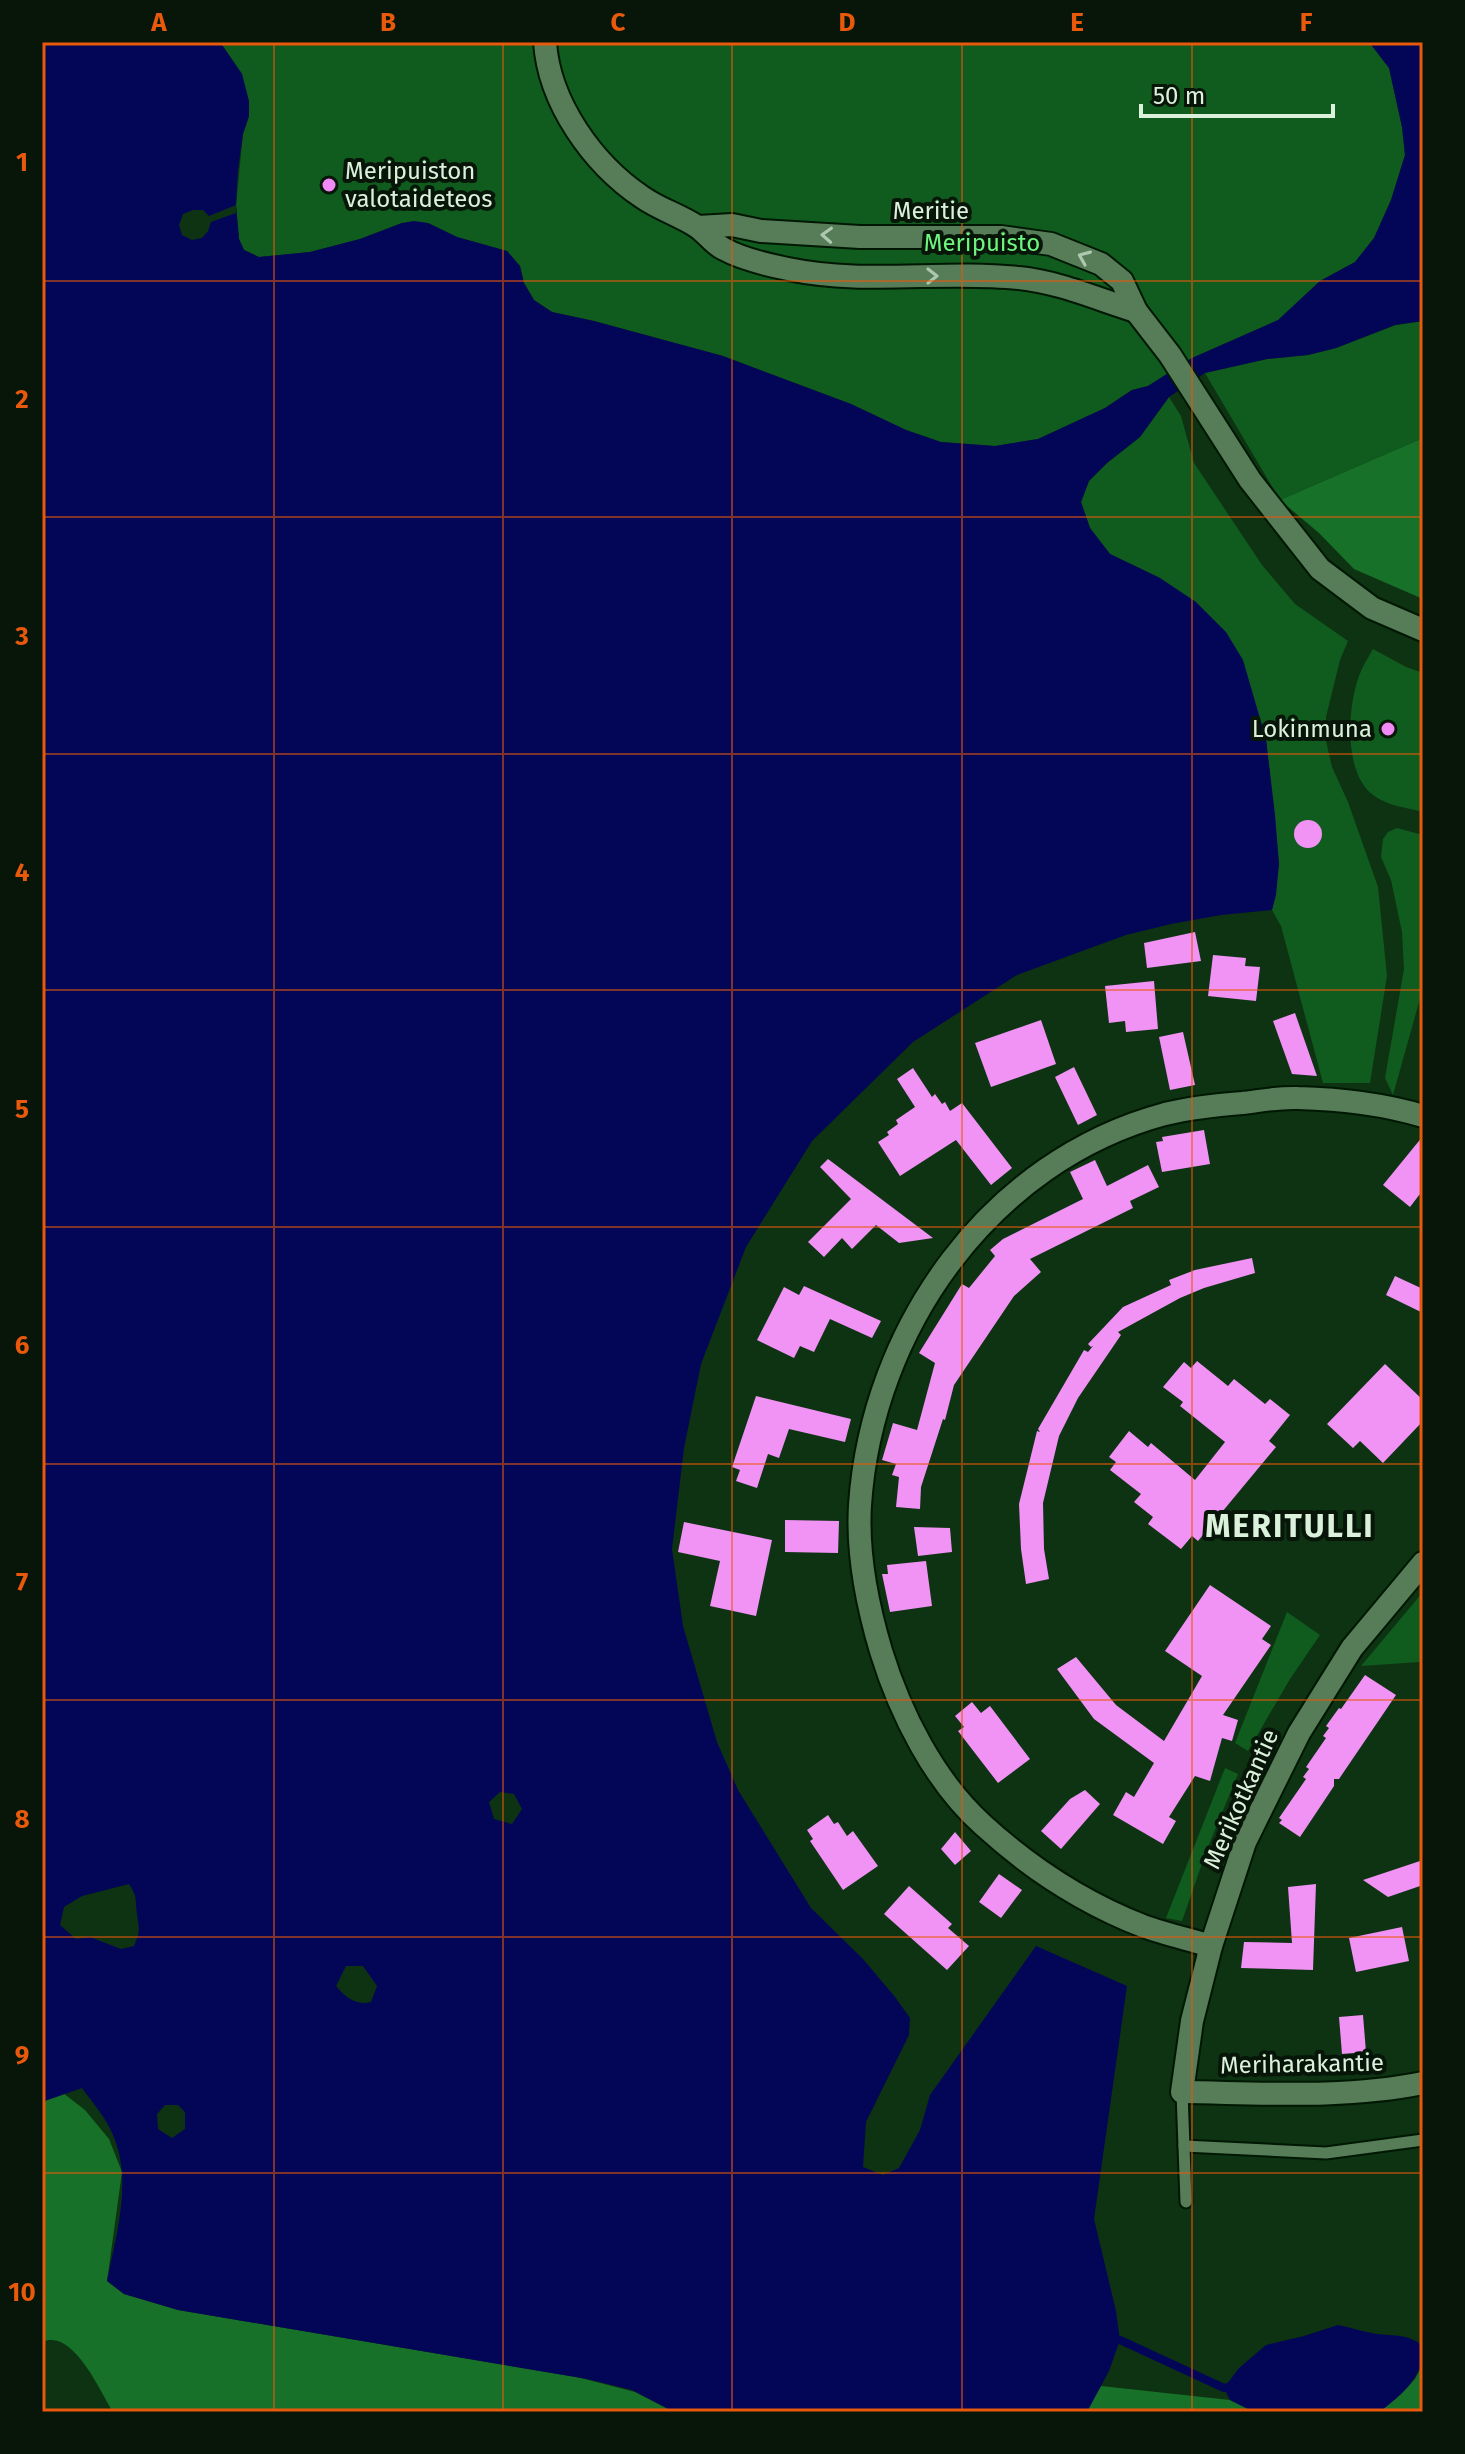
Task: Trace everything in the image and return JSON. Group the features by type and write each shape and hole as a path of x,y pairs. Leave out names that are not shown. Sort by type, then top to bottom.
{"street":[{"name":"Meritie","path":"545,42 552,79 564,109 591,149 617,178 643,198 698,227 723,249 789,270 859,276 965,275 1053,283 1136,311"},
{"name":"Meritie","path":"698,227 732,225 761,231 860,237 1001,237 1051,244 1101,264 1122,281 1136,311 1170,355 1250,480 1320,569 1372,608 1423,630"},
{"path":"1211,1946 1145,1927 1097,1906 1024,1859 981,1824 945,1781 915,1737 889,1676 871,1617 862,1564 861,1495 866,1458 884,1385 926,1294 953,1256 998,1207 1069,1156 1119,1130 1165,1114 1295,1098 1372,1104 1423,1116"},
{"name":"Merikotkantie","path":"1182,2092 1192,2021 1211,1946 1245,1842 1299,1733 1356,1643 1423,1563"},
{"name":"Meriharakantie","path":"1182,2092 1343,2092 1423,2083"}],"lane":[{"path":"1182,2092 1186,2202"},
{"path":"1184,2146 1326,2153 1423,2140"}],"green space":[{"name":"Meripuisto","path":"220,42 1369,42 1389,68 1405,155 1391,200 1374,238 1355,262 1320,281 1279,320 1192,358 1148,386 1132,390 1105,408 1038,439 995,446 941,442 723,356 552,312 534,300 524,283 520,266 507,251 457,237 428,223 402,223 360,239 310,252 259,257 244,250 239,239 236,205 243,134 249,116 242,74"},
{"path":"1423,321 1423,438 1280,500 1205,373 1267,359 1308,355 1336,348 1396,325"},
{"path":"1169,397 1181,416 1194,463 1262,565 1295,604 1348,641 1340,660 1326,717 1326,741 1332,767 1348,802 1378,887 1387,976 1370,1083 1323,1083 1281,926 1272,910 1279,864 1266,739 1160,578 1110,554 1090,528 1081,502 1089,481 1140,437"},
{"path":"1423,438 1423,599 1354,569 1319,533 1280,500"},
{"path":"1373,649 1423,673 1423,812 1393,805 1376,797 1365,787 1353,758 1352,706 1359,676"},
{"path":"1397,828 1423,835 1423,988 1393,1095 1385,1078 1404,969 1402,932 1391,880 1381,857 1383,839 1388,832"},
{"path":"1423,1592 1423,1665 1420,1662 1361,1666"},
{"path":"1287,1612 1320,1635 1248,1751 1235,1743"},
{"path":"1225,1768 1238,1774 1182,1921 1166,1918"},
{"path":"63,2093 85,2110 109,2139 122,2172 107,2281 124,2294 178,2310 577,2377 635,2392 674,2412 113,2412 75,2352 53,2340 42,2342 42,2102"},
{"path":"1423,2364 1423,2412 1380,2412 1415,2379"},
{"path":"1101,2386 1230,2400 1254,2412 1084,2412"}],"shaded area":[{"path":"42,42 220,42 242,74 249,101 236,205 239,239 244,250 259,257 310,252 360,239 402,223 428,223 457,237 507,251 520,266 524,283 534,300 552,312 723,356 941,442 995,446 1038,439 1105,408 1132,390 1148,386 1192,358 1278,320 1320,281 1355,262 1374,238 1391,200 1405,155 1389,68 1369,42 1423,42 1423,321 1395,325 1336,348 1308,355 1267,359 1205,373 1169,397 1140,437 1089,481 1081,502 1090,528 1110,554 1160,578 1196,602 1226,632 1243,660 1266,739 1275,815 1279,864 1272,910 1171,924 1126,935 1074,954 1017,975 913,1042 812,1141 746,1247 701,1364 684,1448 672,1549 683,1626 717,1742 738,1790 811,1908 863,1959 910,2018 909,2035 866,2122 863,2167 883,2175 899,2168 920,2130 930,2095 1036,1946 1127,1986 1094,2219 1120,2340 1109,2371 1087,2412 674,2412 632,2390 587,2379 178,2310 124,2294 107,2281 122,2189 119,2153 113,2135 82,2088 42,2102","holes":["500,1792 514,1794 522,1809 512,1824 494,1819 489,1802","129,1884 135,1896 139,1927 134,1946 121,1949 90,1937 76,1939 60,1925 64,1907 82,1896","346,1966 363,1966 377,1986 371,2002 366,2003 351,2000 336,1986","165,2105 178,2105 185,2112 185,2129 172,2138 158,2129 157,2114"]},
{"path":"1338,2325 1404,2337 1423,2346 1416,2376 1380,2412 1254,2412 1230,2400 1224,2388 1239,2368 1266,2345"}],"pier":[{"path":"236,205 236,213 211,222 202,238 192,240 182,235 179,225 183,214 203,210 209,216"}],"building":[{"path":"1308,820 1318,824 1322,834 1318,844 1308,848 1298,844 1294,834 1298,824"},
{"path":"1195,932 1201,961 1147,968 1144,943"},
{"path":"1213,955 1246,958 1245,966 1260,967 1256,1001 1208,996"},
{"path":"1154,981 1158,1029 1126,1032 1125,1021 1109,1023 1105,986"},
{"path":"1295,1013 1317,1076 1292,1074 1273,1021"},
{"path":"1041,1020 1056,1064 991,1087 975,1043"},
{"path":"1183,1032 1195,1085 1170,1090 1159,1037"},
{"path":"1074,1067 1097,1115 1078,1125 1055,1077"},
{"path":"913,1068 932,1097 935,1094 950,1111 962,1103 1012,1168 991,1185 956,1140 900,1176 878,1142 898,1124 896,1120 915,1107 897,1079"},
{"path":"1204,1130 1210,1164 1162,1172 1156,1142 1163,1141 1162,1137"},
{"path":"1423,1136 1423,1190 1410,1207 1383,1185"},
{"path":"828,1159 933,1238 899,1243 876,1225 852,1249 842,1238 824,1257 808,1242 851,1199 820,1167"},
{"path":"1095,1160 1107,1186 1148,1165 1159,1187 1130,1201 1133,1208 1030,1259 1041,1272 1014,1296 954,1385 921,1487 920,1509 896,1507 899,1477 892,1475 896,1464 882,1460 893,1423 917,1430 935,1363 919,1353 962,1284 969,1288 995,1256 990,1250 1003,1239 1083,1199 1070,1172"},
{"path":"1252,1258 1255,1273 1180,1298 1118,1332 1121,1335 1078,1398 1059,1436 1043,1503 1044,1549 1049,1579 1026,1584 1019,1504 1037,1431 1040,1432 1038,1429 1084,1350 1088,1352 1093,1346 1088,1344 1123,1307 1171,1285 1169,1280 1195,1270"},
{"path":"1395,1276 1423,1289 1423,1313 1386,1295"},
{"path":"804,1286 881,1321 872,1338 830,1319 814,1352 800,1346 794,1358 757,1340 784,1287 799,1295"},
{"path":"1197,1361 1228,1386 1234,1379 1265,1404 1270,1399 1290,1415 1269,1441 1276,1447 1198,1541 1192,1536 1181,1549 1148,1524 1153,1517 1134,1502 1141,1494 1110,1470 1116,1462 1109,1457 1129,1431 1148,1447 1151,1443 1195,1480 1225,1442 1180,1406 1183,1402 1163,1387 1184,1362 1191,1368"},
{"path":"1385,1364 1423,1400 1423,1421 1383,1463 1360,1441 1353,1448 1327,1424"},
{"path":"756,1396 851,1419 845,1442 789,1429 779,1458 768,1454 757,1488 736,1481 740,1470 732,1467"},
{"path":"785,1520 839,1521 838,1553 785,1552"},
{"path":"684,1522 772,1540 756,1616 710,1606 720,1561 678,1552"},
{"path":"914,1527 950,1528 952,1552 918,1556"},
{"path":"926,1561 932,1606 890,1612 882,1574 888,1574 887,1565"},
{"path":"1210,1585 1271,1626 1262,1639 1271,1645 1223,1715 1238,1720 1232,1741 1222,1738 1210,1781 1195,1776 1169,1817 1176,1821 1163,1844 1113,1815 1126,1792 1134,1797 1154,1763 1094,1719 1057,1669 1076,1657 1116,1705 1164,1741 1202,1676 1165,1651"},
{"path":"1365,1675 1396,1695 1339,1779 1334,1779 1334,1786 1300,1837 1279,1823 1282,1820 1279,1818 1306,1779 1303,1777 1309,1769 1306,1767 1326,1738 1323,1736 1329,1728 1326,1726"},
{"path":"972,1702 981,1713 990,1706 1030,1759 998,1783 958,1731 964,1727 955,1716"},
{"path":"1085,1790 1100,1804 1061,1849 1041,1831 1070,1799"},
{"path":"828,1815 834,1824 838,1822 847,1836 853,1831 878,1866 843,1890 810,1841 813,1839 807,1830"},
{"path":"955,1832 971,1851 955,1865 941,1849"},
{"path":"1423,1860 1423,1885 1388,1897 1363,1880"},
{"path":"999,1874 1022,1890 1001,1918 979,1902"},
{"path":"1316,1884 1313,1970 1241,1968 1244,1942 1292,1943 1288,1887"},
{"path":"909,1886 952,1924 948,1928 969,1946 947,1970 884,1914"},
{"path":"1402,1927 1409,1961 1356,1972 1349,1938"},
{"path":"1363,2015 1366,2052 1342,2054 1339,2017"}],"waterway":[{"path":"1120,2340 1224,2388 1233,2386"}],"place":[{"name":"Meripuiston valotaideteos","path":"329,185"},
{"name":"Lokinmuna","path":"1388,729"}],"district":[{"name":"MERITULLI","path":"1290,1526"}]}
